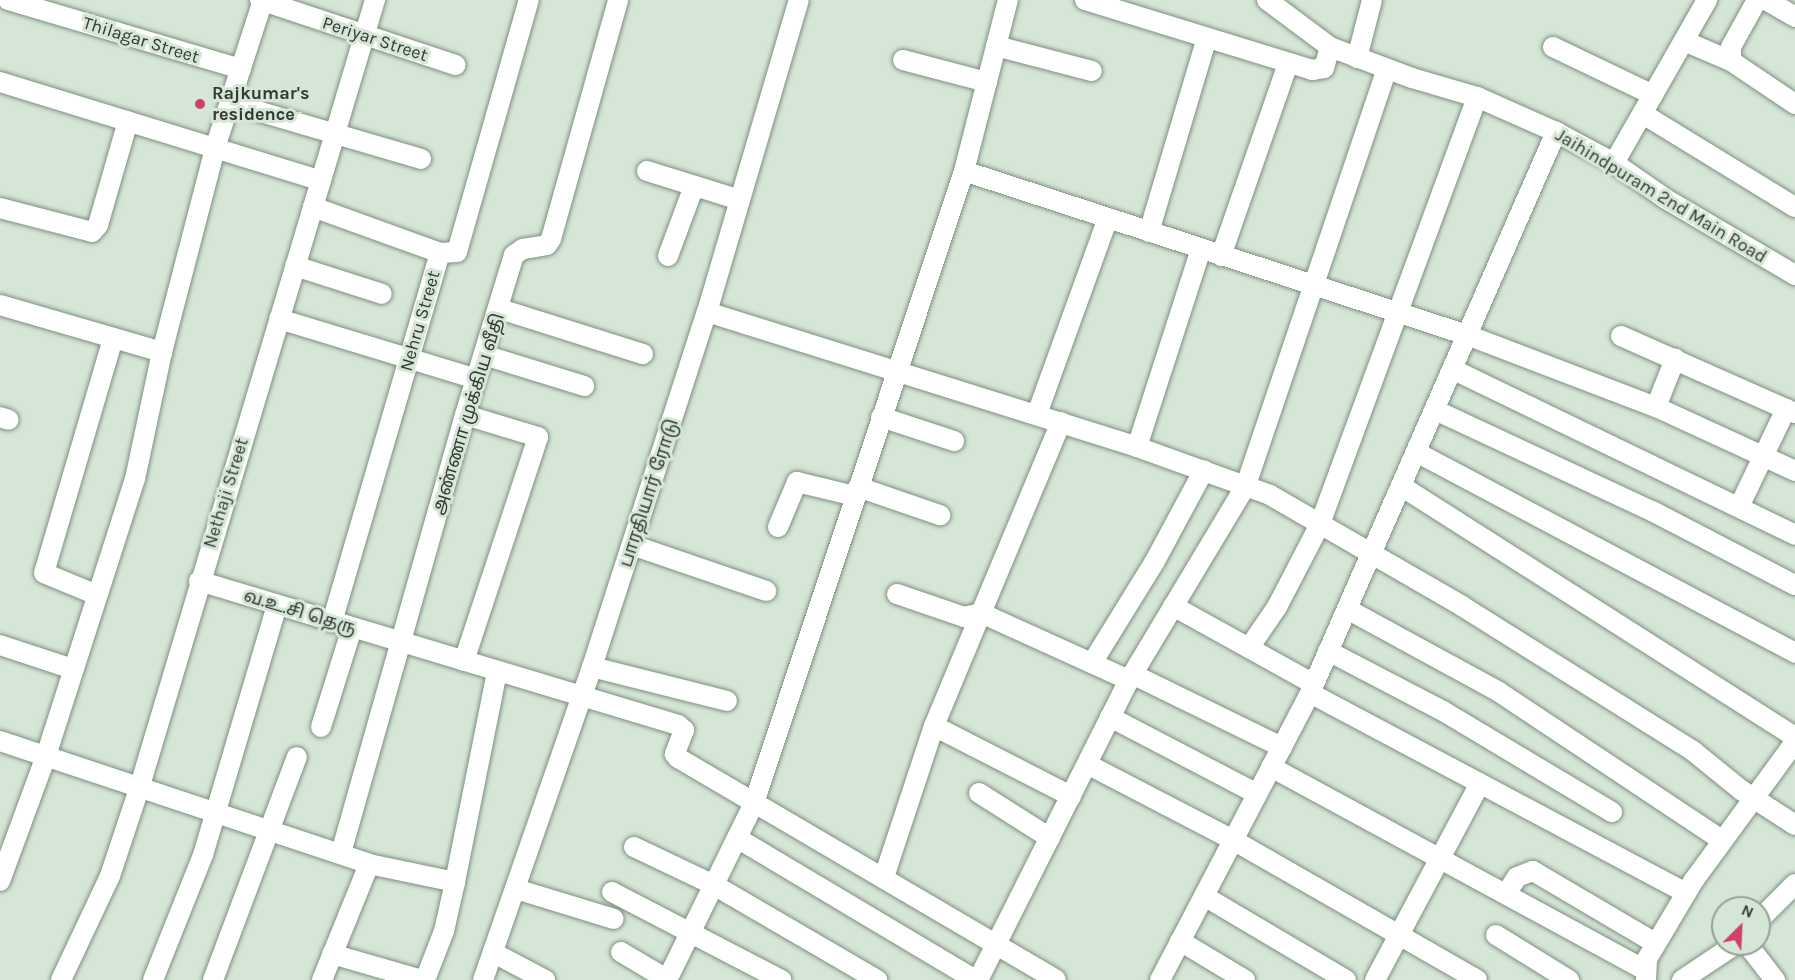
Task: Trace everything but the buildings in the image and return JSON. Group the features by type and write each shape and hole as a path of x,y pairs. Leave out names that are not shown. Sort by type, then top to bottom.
{"street":[{"name":"Thilagar Street","path":"8,0 241,69"},
{"path":"0,880 6,843 45,759 135,479 162,352 215,148 262,0"},
{"name":"Periyar Street","path":"262,0 455,65"},
{"name":"Nethaji Street","path":"62,980 110,876 139,789 199,581 375,0"},
{"name":"Nehru Street","path":"332,622 440,253 457,252 529,0"},
{"name":"அண்ணா முக்கிய வீதி","path":"341,853 465,415 500,309 514,255 523,249 547,245 551,239 618,0"},
{"name":"பாரதியார் ரோடு","path":"483,980 582,698 707,312 798,0"},
{"path":"621,952 667,980 754,802 964,171 1008,0"},
{"path":"1085,0 1288,64 1321,70 1330,46"},
{"name":"Jaihindpuram 2nd Main Road","path":"1267,0 1330,46 1387,69 1477,97 1556,132 1614,163 1666,199 1795,275"},
{"path":"1357,58 1372,0"},
{"path":"1614,163 1707,0"},
{"path":"1731,62 1731,47 1757,0"},
{"path":"1767,0 1795,17"},
{"path":"1149,232 1207,38"},
{"path":"1684,41 1731,62 1795,104"},
{"path":"996,46 1092,71"},
{"path":"1553,47 1653,95"},
{"path":"903,60 987,82"},
{"path":"1221,256 1288,64"},
{"path":"737,838 977,980 1130,677 1246,485 1387,69"},
{"path":"0,82 321,181"},
{"path":"1249,648 1277,607 1320,524 1477,97"},
{"path":"230,103 336,132 422,159"},
{"path":"1643,114 1795,207"},
{"path":"0,208 92,232 98,225 128,121"},
{"path":"1160,980 1312,688 1556,132"},
{"path":"647,171 740,200"},
{"path":"964,171 1467,335 1656,407 1795,471"},
{"path":"668,256 694,186"},
{"path":"313,207 440,253"},
{"path":"1037,414 1108,219"},
{"path":"1137,447 1201,249"},
{"path":"295,266 382,294"},
{"path":"0,305 162,352"},
{"path":"500,309 643,354"},
{"path":"707,312 897,369 1246,485 1371,553 1693,751 1746,794 1795,825"},
{"path":"279,319 476,379"},
{"path":"1621,336 1791,411 1764,457 1739,507"},
{"path":"97,595 44,573 113,338"},
{"path":"484,355 584,386"},
{"path":"1656,407 1675,359"},
{"path":"1452,369 1795,535"},
{"path":"1435,410 1652,511 1795,585"},
{"path":"464,661 538,437 465,415"},
{"path":"881,417 954,441"},
{"path":"884,877 934,726 1061,422"},
{"path":"1416,452 1795,653"},
{"path":"1092,663 1155,561 1204,470"},
{"path":"778,527 797,482 856,492 940,515"},
{"path":"1271,767 1640,969 1651,940 1715,836 1793,737 1401,486"},
{"path":"632,545 766,591"},
{"name":"வ.உ.சி தெரு","path":"199,581 682,727 684,734 676,756 754,802"},
{"path":"897,594 964,617 981,613 1092,663 1130,677 1282,747"},
{"path":"153,980 216,815 277,605"},
{"path":"1173,606 1480,783 1682,891"},
{"path":"1347,609 1499,692 1715,836"},
{"path":"321,727 352,628"},
{"path":"0,645 73,669"},
{"path":"1328,651 1443,711 1612,812"},
{"path":"592,667 727,701"},
{"path":"332,954 424,980 444,931 497,672"},
{"path":"1110,717 1257,794"},
{"path":"934,726 1071,796"},
{"path":"0,741 45,759 341,853 369,864 455,882"},
{"path":"213,980 297,757"},
{"path":"1087,764 1233,840 1477,980"},
{"path":"1375,980 1480,783"},
{"path":"980,793 1050,838"},
{"path":"754,802 1056,980"},
{"path":"634,847 714,885 876,980"},
{"path":"322,980 369,864"},
{"path":"1506,894 1516,877 1533,871 1651,940"},
{"path":"1771,908 1795,884"},
{"path":"516,889 614,919"},
{"path":"612,892 692,931 781,980"},
{"path":"1204,896 1346,980"},
{"path":"1496,935 1569,980"},
{"path":"1180,941 1245,980"},
{"path":"494,952 545,980"},
{"path":"1682,980 1718,956"},
{"path":"1756,956 1774,980"}],"place":[{"name":"Rajkumar's residence","path":"200,104"}]}
